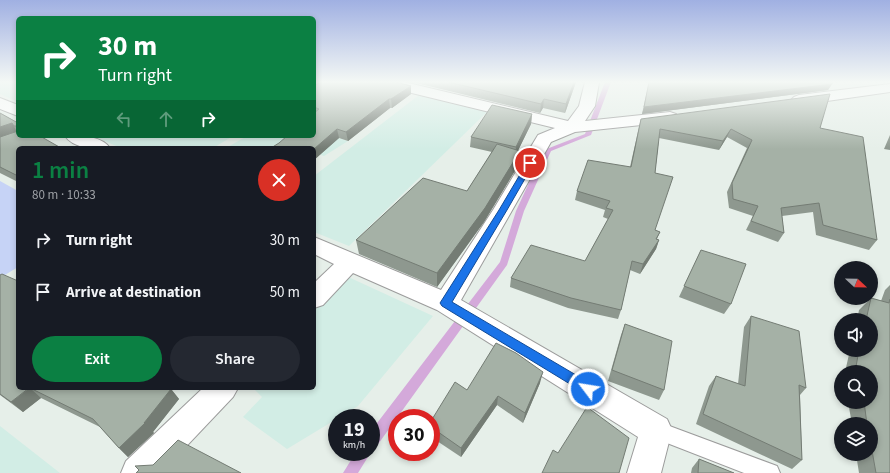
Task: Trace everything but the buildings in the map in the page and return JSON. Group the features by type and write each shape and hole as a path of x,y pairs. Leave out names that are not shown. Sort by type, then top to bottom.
{"street":[{"path":"2,104 16,110"},
{"path":"476,104 572,127"},
{"path":"572,127 587,104"},
{"path":"446,303 503,210 544,139 572,127 684,115"},
{"path":"78,138 96,146"},
{"path":"316,246 446,303 656,430 644,473"},
{"path":"316,296 350,262"},
{"path":"138,473 221,390"}],"lane":[{"path":"656,430 770,473"}],"shaded area":[{"path":"407,104 458,104 488,111 349,246 316,233 316,174"},
{"path":"316,132 348,141 324,156 316,154 316,146 230,146 244,138 316,138"},
{"path":"98,138 230,138 216,146 116,146"},
{"path":"0,181 16,190 16,268 0,278"},
{"path":"344,275 433,316 358,406 353,409 328,409 328,424 287,449 243,417 262,397 255,390 316,390 316,306"},
{"path":"0,426 60,473 0,473"}],"waterway":[{"path":"380,430 504,263 520,211 548,150 588,135 600,104"},
{"path":"350,473 358,461"}],"route":[{"path":"530,163 446,303 588,389"}]}
